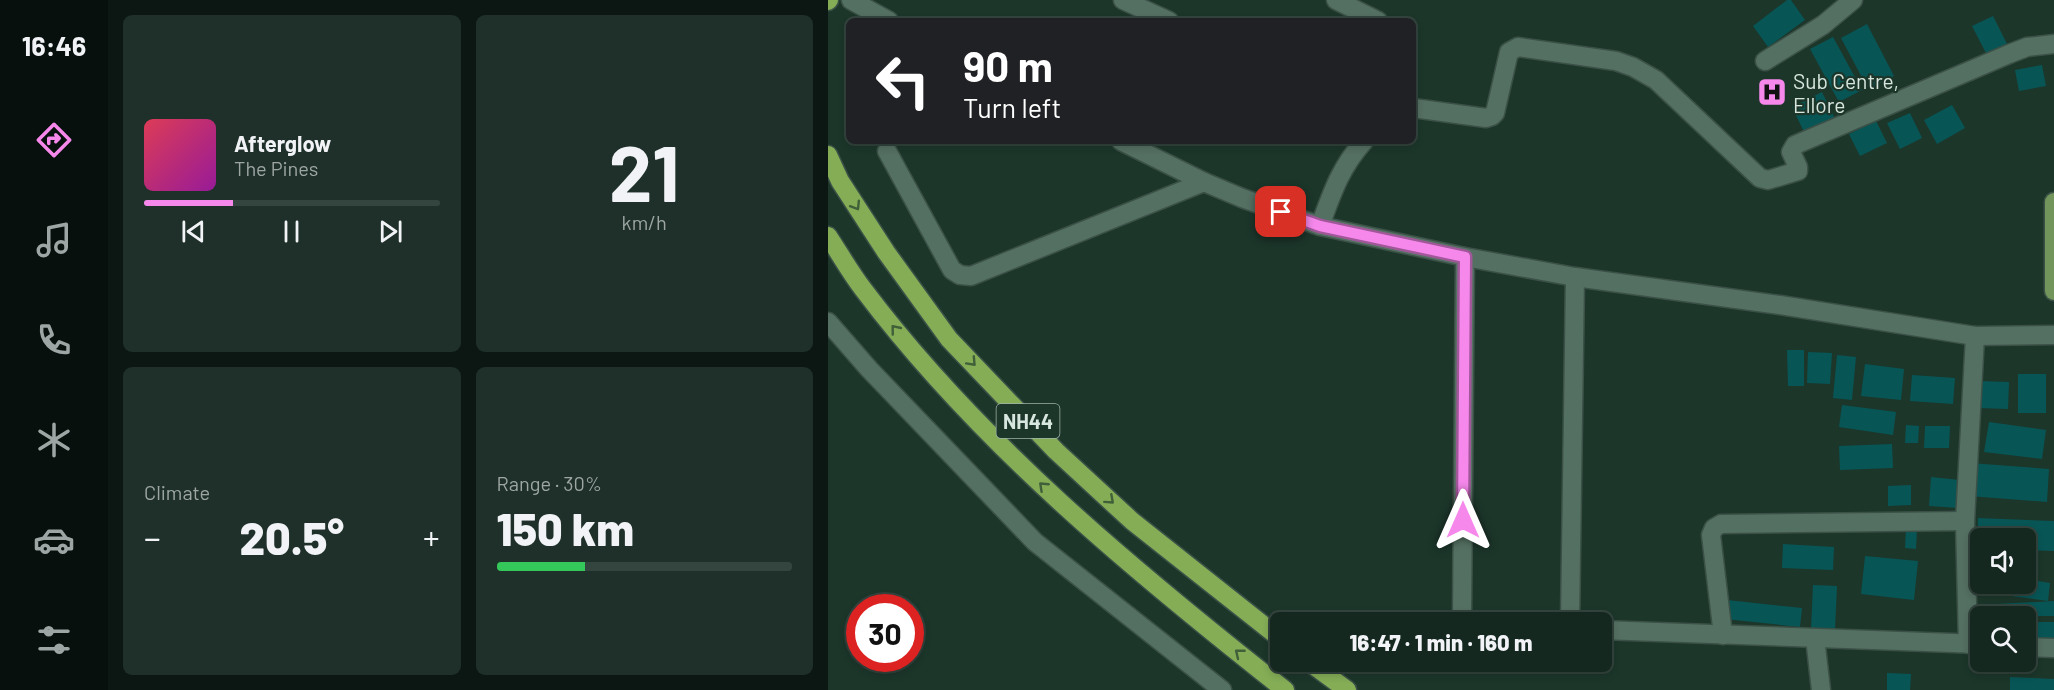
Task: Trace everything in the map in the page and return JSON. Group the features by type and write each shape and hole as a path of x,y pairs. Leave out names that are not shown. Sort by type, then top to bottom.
{"highway":[{"name":"NH44","path":"828,155 840,181 886,252 957,347 1056,451 1132,521 1270,630"},
{"name":"NH44","path":"828,236 862,288 925,366 1031,474 1103,541 1285,690"},
{"path":"1323,672 1347,690"}],"main road":[{"path":"2054,202 2054,291"}],"street":[{"path":"1123,0 1162,18"},
{"path":"1336,0 1372,18"},
{"path":"1765,61 1823,25 1853,0"},
{"path":"855,1 884,18"},
{"path":"1416,108 1486,118 1492,116 1495,112 1509,52 1518,47 1616,62 1633,67 1656,80 1760,178 1768,180 1798,171 1791,152 1795,145 2009,54 2027,47 2054,44"},
{"path":"1127,144 1204,182 1320,226 1465,257 1575,277 1791,307 1975,336 2054,335"},
{"path":"1320,226 1337,178 1349,158 1361,144"},
{"path":"887,151 952,270 960,275 971,276 1204,182"},
{"path":"1462,612 1465,257"},
{"path":"1570,612 1575,277"},
{"path":"828,322 869,369 1035,542 1222,690"},
{"path":"1971,606 1965,521 1975,336"},
{"path":"1723,635 1711,535 1714,528 1721,524 1965,521"},
{"path":"1612,630 1970,644"},
{"path":"1815,638 1821,690"},
{"path":"2036,647 2054,648"}],"building":[{"path":"1787,0 1791,0 1805,20 1768,47 1753,26"},
{"path":"1993,16 2008,46 1988,57 1972,26"},
{"path":"1867,24 1894,76 1868,89 1841,38"},
{"path":"1833,37 1862,90 1839,102 1810,49"},
{"path":"2042,65 2046,86 2019,91 2015,70"},
{"path":"1773,80 1781,96 1770,102 1761,86"},
{"path":"1822,92 1836,121 1806,136 1792,107"},
{"path":"1952,105 1965,128 1937,144 1924,120"},
{"path":"1910,113 1922,138 1900,149 1887,123"},
{"path":"1876,121 1887,143 1860,156 1849,134"},
{"path":"1787,350 1804,350 1804,386 1788,386"},
{"path":"1808,352 1832,353 1830,384 1807,383"},
{"path":"1837,355 1856,357 1852,400 1833,398"},
{"path":"1865,364 1904,369 1901,400 1861,396"},
{"path":"2018,374 2046,374 2046,413 2018,413"},
{"path":"1912,375 1955,378 1953,404 1910,401"},
{"path":"1978,381 2009,382 2008,409 1977,408"},
{"path":"1842,405 1896,412 1893,435 1839,427"},
{"path":"1989,422 2046,430 2042,459 1984,452"},
{"path":"1906,425 1919,426 1918,443 1905,443"},
{"path":"1925,426 1950,426 1949,448 1924,448"},
{"path":"1892,444 1893,468 1840,470 1839,446"},
{"path":"1970,463 2049,469 2047,502 1968,496"},
{"path":"1931,477 1960,480 1958,508 1929,506"},
{"path":"1911,485 1911,505 1888,506 1888,486"},
{"path":"1978,518 2054,521 2054,551 2036,550 2036,528 1978,528"},
{"path":"1906,529 1917,529 1916,549 1905,548"},
{"path":"1783,544 1834,547 1833,570 1782,568"},
{"path":"1865,556 1918,561 1914,600 1861,594"},
{"path":"2036,581 2050,583 2048,601 1996,594 2036,594"},
{"path":"1813,585 1837,586 1835,630 1811,629"},
{"path":"1727,600 1802,608 1800,627 1725,619"},
{"path":"2054,601 2054,616 2036,616 2036,606 1978,605"},
{"path":"2036,622 2054,622 2054,643 2036,643"},
{"path":"1887,673 1911,674 1910,690 1887,690"},
{"path":"2010,677 2054,679 2054,690 2010,690"}],"place":[{"name":"Sub Centre, Ellore","path":"1772,92"}],"route":[{"path":"1281,212 1320,226 1465,257 1463,520"}]}
